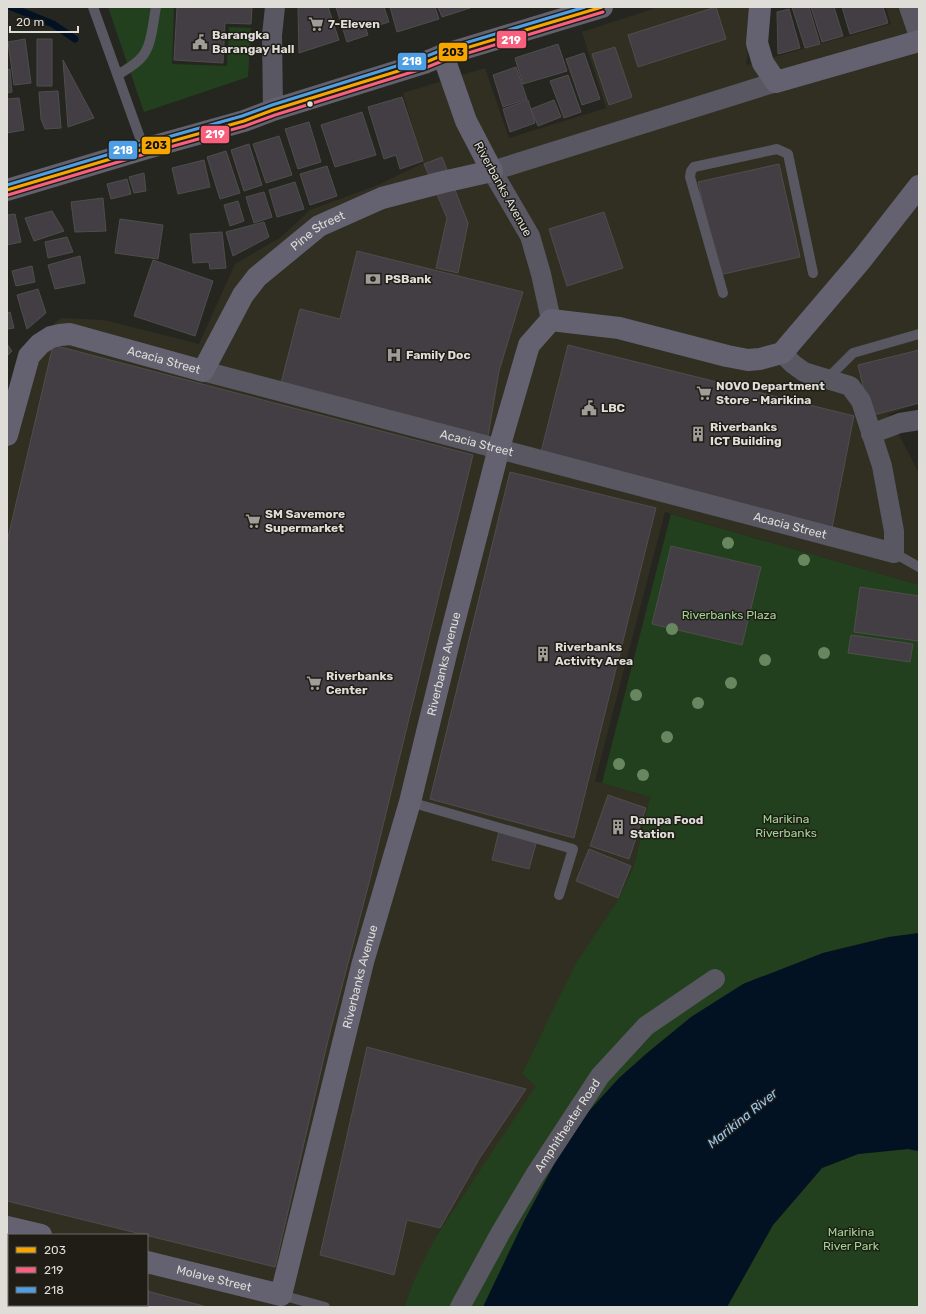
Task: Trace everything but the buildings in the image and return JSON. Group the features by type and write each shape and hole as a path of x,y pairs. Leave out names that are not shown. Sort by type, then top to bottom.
{"main road":[{"path":"7,190 244,121 273,110 443,55 602,7"}],"street":[{"path":"273,110 272,35 275,7"},
{"path":"760,7 758,43 763,63 776,82"},
{"path":"909,7 919,36"},
{"path":"492,171 776,82 919,41"},
{"name":"Riverbanks Avenue","path":"281,1295 363,962 410,802 499,448 528,345 551,320 541,274 530,236 492,171 466,121 443,55"},
{"name":"Pine Street","path":"203,371 242,294 257,277 318,226 382,198 492,171"},
{"path":"551,320 619,328 748,360 760,359 782,353 862,259 919,186"},
{"name":"Acacia Street","path":"7,435 29,356 40,344 51,337 70,334 203,371 894,553"},
{"path":"782,353 804,372 850,386 861,401 882,466 894,531 894,553"},
{"path":"871,434 900,423 919,420"},
{"name":"Amphitheater Road","path":"460,1307 501,1232 527,1189 600,1076 646,1026 715,979"},
{"path":"7,1227 37,1234"},
{"name":"Molave Street","path":"148,1262 281,1295"}],"lane":[{"path":"94,7 144,149"},
{"path":"118,75 140,60 144,55 148,46 156,7"},
{"path":"723,293 690,177 691,171 694,167 777,149 788,154 813,273"},
{"path":"826,379 853,353 919,334"},
{"path":"894,553 919,567"},
{"path":"410,802 573,849 559,895"},
{"path":"281,1295 325,1307"}],"shaded area":[{"name":"Riverbanks Center","path":"659,7 755,7 746,65 891,24 886,7 919,7 919,404 888,414 919,473 919,585 665,512 595,781 650,797 634,866 618,900 522,1074 537,1086 435,1238 414,1280 404,1307 7,1307 7,415 22,350 61,318 104,320 199,344 235,264 281,237 310,210 378,185 423,163 403,93 485,68 509,138 606,108 582,32"}],"green space":[{"path":"108,7 174,7 172,64 227,66 229,27 251,28 248,77 144,112"},
{"name":"Marikina Riverbanks","path":"671,514 919,585 919,933 889,937 823,953 743,984 556,1161 524,1221 483,1307 404,1307 414,1280 435,1238 536,1086 522,1074 576,963 618,900 634,866 650,797 602,783"},
{"name":"Marikina River Park","path":"908,1149 919,1151 919,1307 727,1307 773,1225 822,1168 858,1154"}],"water":[{"name":"Marikina River","path":"919,933 919,1151 908,1149 858,1154 822,1168 773,1225 727,1307 483,1307 524,1221 556,1161 588,1112 619,1078 647,1053 691,1017 743,984 823,953 889,937"}],"waterway":[{"path":"11,7 53,24 75,39"}],"transit line":[{"name":"218","path":"7,185 242,116 272,105 422,58 442,50 585,7"},
{"name":"203","path":"7,190 244,121 273,110 424,63 443,55 602,7"},
{"name":"219","path":"8,195 245,126 275,115 425,68 445,60 603,12"}],"place":[{"name":"7-Eleven","path":"316,24"},
{"name":"Barangka Barangay Hall","path":"200,42"},
{"name":"PSBank","path":"373,279"},
{"name":"Family Doc","path":"394,355"},
{"name":"NOVO Department Store - Marikina","path":"704,393"},
{"name":"LBC","path":"589,408"},
{"name":"Riverbanks ICT Building","path":"698,434"},
{"name":"SM Savemore Supermarket","path":"253,521"},
{"name":"Riverbanks Activity Area","path":"543,654"},
{"name":"Riverbanks Center","path":"314,683"},
{"name":"Dampa Food Station","path":"618,827"}],"park label":[{"name":"Riverbanks Plaza","path":"729,615"}]}
